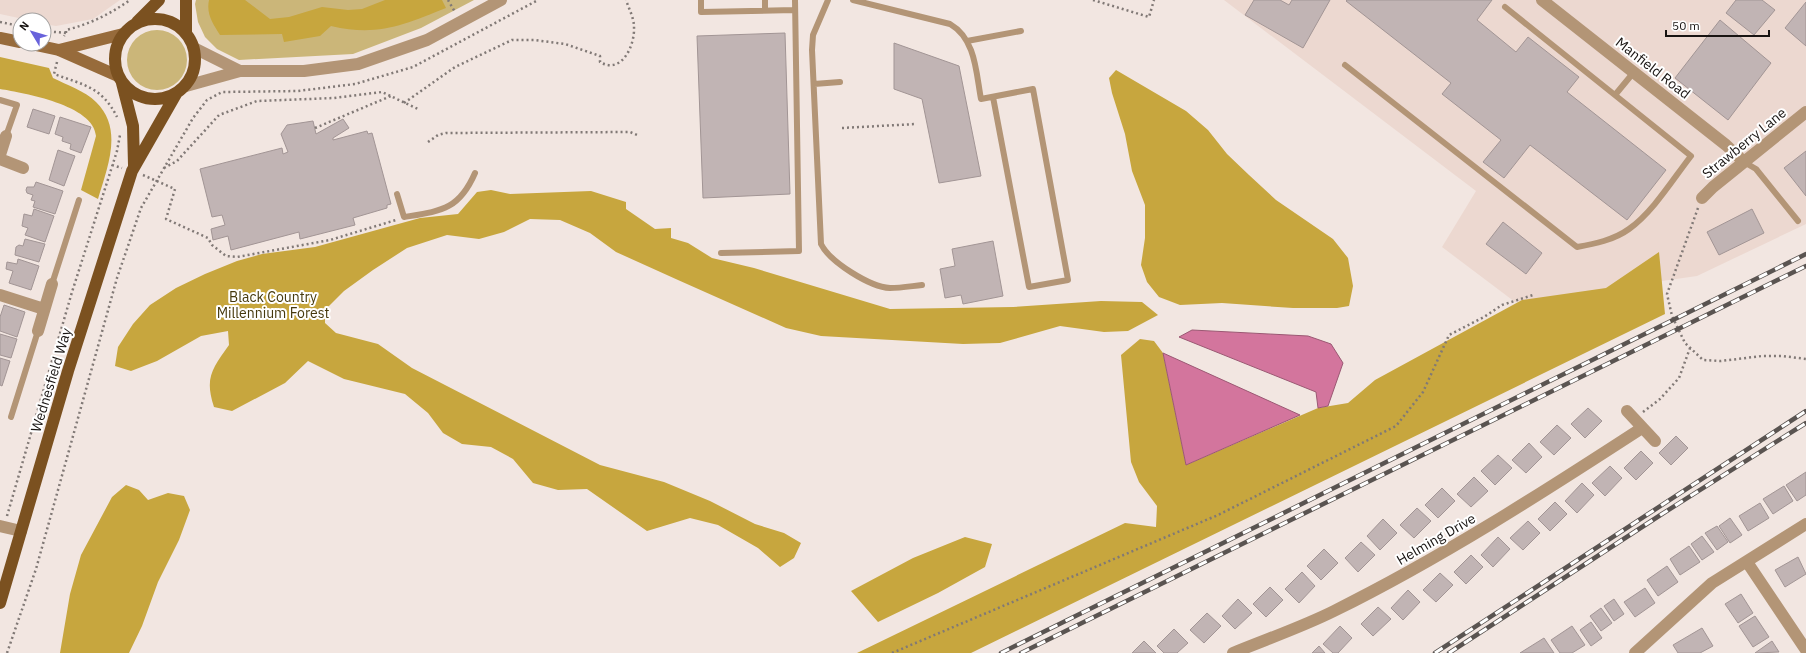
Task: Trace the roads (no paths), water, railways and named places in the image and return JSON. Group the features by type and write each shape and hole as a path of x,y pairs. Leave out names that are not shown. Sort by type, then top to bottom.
{"main road":[{"path":"136,23 149,19 163,19 176,25 186,33 194,48 196,63 192,76 186,86 176,94 162,99 149,100 135,95 120,80 114,61 115,52 123,34 160,0"},
{"path":"186,0 186,33"},
{"name":"Wednesfield Way","path":"120,80 133,126 134,166"},
{"name":"Wednesfield Way","path":"0,603 68,371 134,166 176,94"}],"street":[{"path":"186,86 240,71 304,71 358,64 427,40 501,0"},
{"name":"Manfield Road","path":"1542,0 1726,144 1744,162"},
{"path":"59,50 123,34"},
{"path":"0,38 12,40"},
{"path":"52,48 59,50 120,80"},
{"path":"194,48 240,71"},
{"name":"Strawberry Lane","path":"1702,198 1712,187 1806,112"},
{"path":"0,155 6,136"},
{"path":"0,159 23,168"},
{"path":"38,331 52,284"},
{"path":"0,295 44,309"},
{"path":"1631,415 1655,441"},
{"name":"Helming Drive","path":"1233,653 1332,612 1424,565 1532,500 1642,428"},
{"path":"1635,653 1696,595 1712,583 1806,524"},
{"path":"0,526 21,531"},
{"path":"1747,562 1806,650"}],"lane":[{"path":"701,0 702,12 794,10"},
{"path":"765,0 765,10"},
{"path":"721,253 799,251 795,0"},
{"path":"828,0 813,35 821,244 826,254 847,269 877,286 891,288 922,285"},
{"path":"853,0 950,24 956,28 967,41 972,52 982,99 1033,89 1068,280 1029,287 993,97"},
{"path":"1345,65 1577,247 1610,239 1629,230 1644,217 1691,156 1505,7"},
{"path":"967,41 1021,31"},
{"path":"1615,95 1634,72"},
{"path":"814,84 840,82"},
{"path":"0,100 17,105 6,136"},
{"path":"1744,162 1756,169 1798,221"},
{"path":"397,194 404,217 436,212 454,204 466,192 475,173"},
{"path":"52,284 79,200"},
{"path":"11,417 38,331"}],"railway":[{"path":"1001,653 1806,254"},
{"path":"1021,653 1806,266"},
{"path":"1435,653 1806,411"},
{"path":"1449,653 1662,514 1806,423"}],"park label":[{"name":"Black Country Millennium Forest","path":"273,306"}]}
